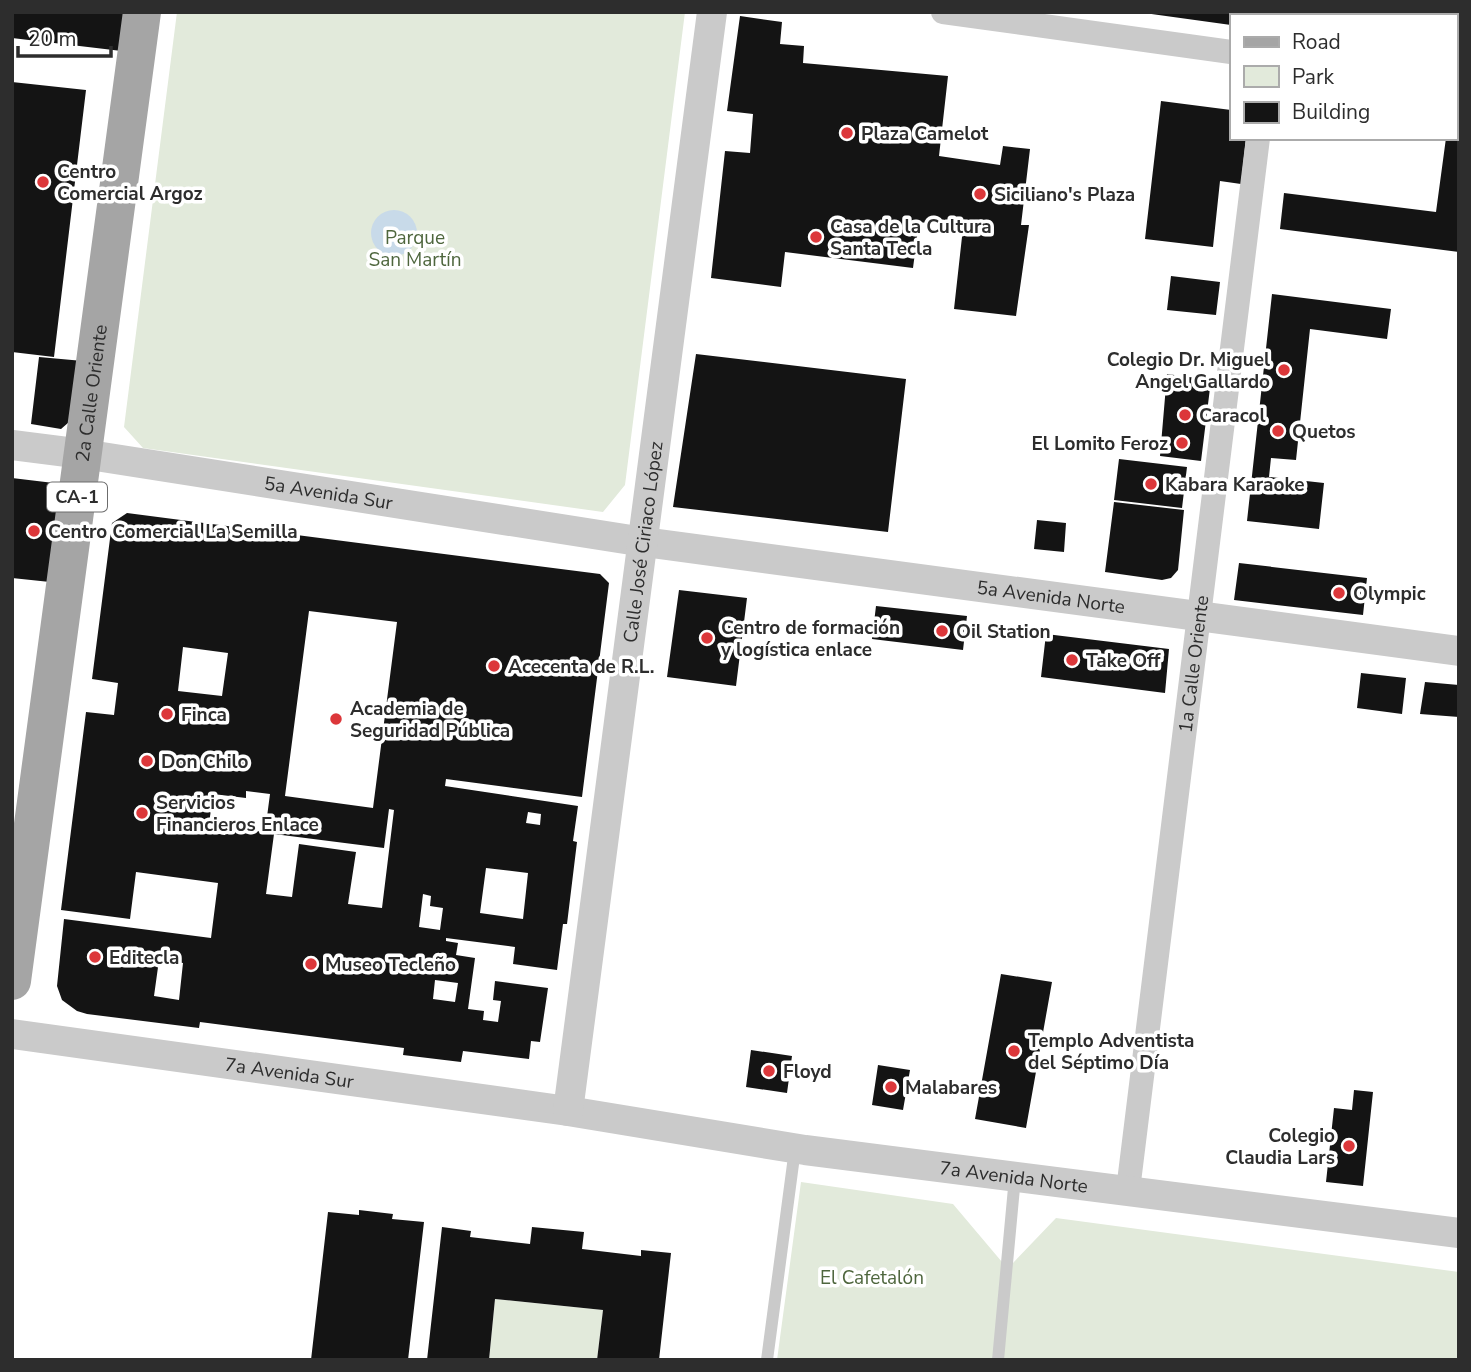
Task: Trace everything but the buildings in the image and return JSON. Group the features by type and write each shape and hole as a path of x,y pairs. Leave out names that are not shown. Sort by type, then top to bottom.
{"main road":[{"name":"2a Calle Oriente","path":"12,981 142,12"}],"street":[{"name":"Calle José Ciriaco López","path":"568,1111 712,12"},
{"path":"943,12 1230,52"},
{"name":"1a Calle Oriente","path":"1128,1190 1258,140"},
{"name":"5a Avenida Sur","path":"12,444 644,542"},
{"name":"5a Avenida Norte","path":"644,542 1459,651"},
{"name":"7a Avenida Sur","path":"12,1034 568,1111"},
{"name":"7a Avenida Norte","path":"568,1111 795,1148 1459,1233"}],"lane":[{"path":"767,1360 795,1148"},
{"path":"998,1360 1015,1176"}],"green space":[{"name":"Parque San Martín","path":"177,12 685,12 625,485 603,512 143,448 124,427"},
{"name":"El Cafetalón","path":"801,1182 953,1204 1002,1262 1013,1263 1056,1218 1459,1272 1459,1360 777,1360"},
{"path":"495,1299 603,1310 597,1360 489,1360"}],"water":[{"path":"394,210 410,217 417,233 410,249 394,256 378,249 371,233 378,217"}],"place":[{"name":"Plaza Camelot","path":"847,133"},
{"name":"Centro Comercial Argoz","path":"43,182"},
{"name":"Siciliano's Plaza","path":"980,194"},
{"name":"Casa de la Cultura Santa Tecla","path":"816,237"},
{"name":"Colegio Dr. Miguel Angel Gallardo","path":"1284,370"},
{"name":"Caracol","path":"1185,415"},
{"name":"Quetos","path":"1278,431"},
{"name":"El Lomito Feroz","path":"1182,443"},
{"name":"Kabara Karaoke","path":"1151,484"},
{"name":"Centro Comercial La Semilla","path":"34,531"},
{"name":"Olympic","path":"1339,593"},
{"name":"Oil Station","path":"942,631"},
{"name":"Centro de formación y logística enlace","path":"707,638"},
{"name":"Take Off","path":"1072,660"},
{"name":"Acecenta de R.L.","path":"494,666"},
{"name":"Finca","path":"167,714"},
{"name":"Academia de Seguridad Pública","path":"336,719"},
{"name":"Don Chilo","path":"147,761"},
{"name":"Servicios Financieros Enlace","path":"142,813"},
{"name":"Editecla","path":"95,957"},
{"name":"Museo Tecleño","path":"311,964"},
{"name":"Templo Adventista del Séptimo Día","path":"1014,1051"},
{"name":"Floyd","path":"769,1071"},
{"name":"Malabares","path":"891,1087"},
{"name":"Colegio Claudia Lars","path":"1349,1146"}]}
